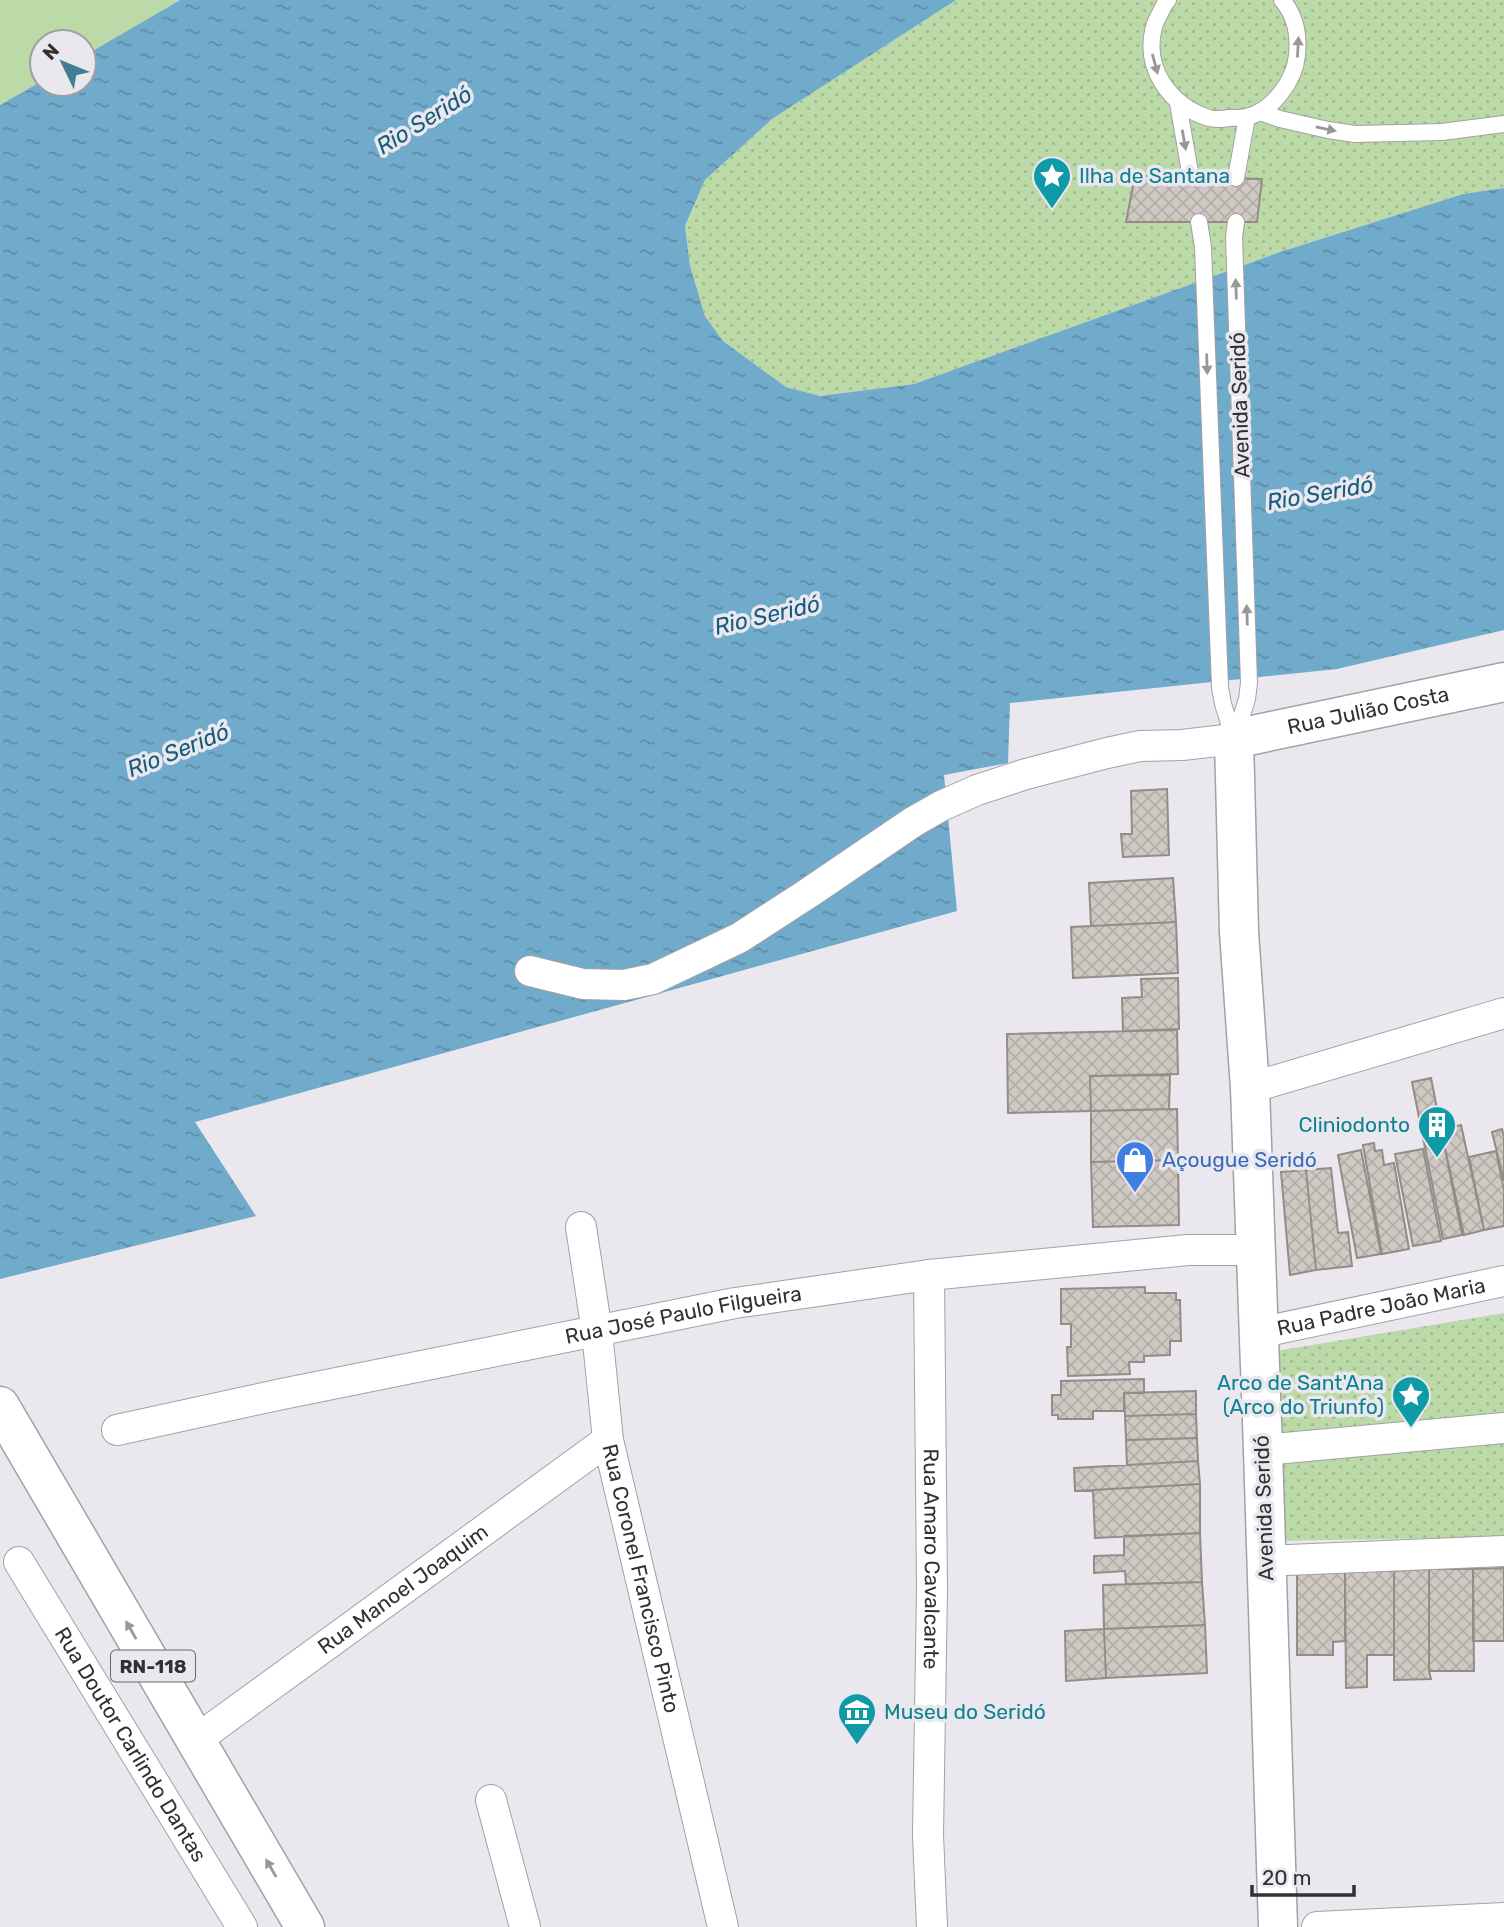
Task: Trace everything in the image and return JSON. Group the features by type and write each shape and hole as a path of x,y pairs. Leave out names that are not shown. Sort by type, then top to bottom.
{"main road":[{"name":"Rua Julião Costa","path":"1234,739 1504,682"},
{"name":"Avenida Seridó","path":"1234,739 1239,932 1259,1086 1255,1250 1278,1927"},
{"name":"RN-118","path":"0,1406 305,1927"}],"street":[{"path":"530,971 583,984 624,985 653,979 739,938 913,822 976,790 1026,774 1140,746 1182,745 1234,739"},
{"path":"1259,1086 1504,1013"},
{"name":"Rua Coronel Francisco Pinto","path":"581,1227 597,1332 608,1440 723,1927"},
{"name":"Rua José Paulo Filgueira","path":"117,1430 735,1303 929,1275 1188,1250 1255,1250"},
{"name":"Rua Amaro Cavalcante","path":"929,1275 932,1589 928,1835 932,1927"},
{"name":"Rua Padre João Maria","path":"1258,1333 1504,1281"},
{"path":"1263,1450 1504,1428"},
{"name":"Rua Manoel Joaquim","path":"196,1740 608,1440"},
{"path":"1266,1561 1504,1551"},
{"name":"Rua Doutor Carlindo Dantas","path":"19,1562 242,1927"},
{"path":"491,1800 526,1927"},
{"path":"1317,1927 1504,1918"}],"lane":[{"path":"1168,0 1154,28 1152,56 1160,82 1178,103 1211,119 1254,114 1355,134 1442,132 1504,124"},
{"path":"1236,178 1254,114 1283,92 1297,66 1299,37 1290,9 1282,0"},
{"path":"1178,103 1191,178"},
{"name":"Avenida Seridó","path":"1199,222 1203,247 1220,687 1234,739"},
{"name":"Avenida Seridó","path":"1234,739 1247,699 1249,683 1235,230"}],"green space":[{"path":"0,0 180,0 98,48 98,28 28,28 28,89 0,105"},
{"name":"Ilha de Santana","path":"956,0 1504,0 1504,188 1463,194 1280,252 914,384 820,396 786,387 723,341 705,316 690,266 685,227 705,180 772,119"},
{"path":"1504,1313 1504,1537 1275,1541 1264,1353"}],"water":[{"name":"Rio Seridó","path":"180,0 956,0 772,119 705,180 685,226 690,266 705,316 723,341 786,387 820,396 914,384 1280,252 1463,194 1504,188 1504,630 1337,669 1010,703 1008,763 944,775 957,911 195,1122 256,1216 0,1279 0,105 28,89 28,98 98,98 98,48"}],"building":[{"path":"1135,176 1262,179 1257,222 1126,222"},
{"path":"1167,789 1169,855 1123,857 1121,834 1132,834 1131,791"},
{"path":"1173,878 1176,922 1091,926 1089,883"},
{"path":"1176,922 1178,973 1073,978 1071,927"},
{"path":"1178,978 1179,1029 1123,1031 1122,998 1142,997 1141,979"},
{"path":"1177,1030 1178,1074 1090,1076 1091,1111 1008,1113 1007,1034"},
{"path":"1170,1075 1169,1109 1091,1111 1090,1076"},
{"name":"Cliniodonto","path":"1431,1078 1462,1235 1443,1239 1412,1082"},
{"path":"1177,1109 1178,1160 1091,1162 1091,1111"},
{"path":"1461,1125 1484,1230 1464,1235 1441,1130"},
{"path":"1502,1129 1504,1137 1504,1181 1492,1132"},
{"path":"1374,1143 1375,1151 1382,1150 1384,1165 1394,1163 1409,1249 1382,1254 1363,1145"},
{"path":"1423,1149 1441,1241 1413,1246 1395,1154"},
{"path":"1361,1150 1381,1254 1357,1258 1338,1155"},
{"path":"1496,1151 1504,1190 1504,1226 1484,1230 1469,1157"},
{"name":"Açougue Seridó","path":"1178,1160 1179,1225 1093,1227 1091,1162"},
{"path":"1331,1168 1338,1233 1348,1232 1352,1266 1316,1270 1306,1170"},
{"path":"1306,1170 1316,1270 1290,1275 1281,1172"},
{"path":"1145,1287 1145,1293 1176,1293 1176,1300 1180,1300 1181,1341 1170,1341 1170,1355 1144,1356 1144,1362 1129,1362 1130,1374 1068,1376 1067,1347 1071,1347 1071,1324 1061,1324 1061,1289"},
{"path":"1144,1379 1144,1393 1124,1393 1124,1411 1093,1411 1093,1419 1058,1419 1058,1415 1052,1415 1052,1395 1061,1395 1061,1381"},
{"path":"1196,1391 1196,1414 1125,1416 1124,1393"},
{"path":"1196,1414 1197,1438 1126,1440 1125,1416"},
{"path":"1197,1438 1198,1461 1127,1465 1126,1440"},
{"path":"1198,1461 1200,1484 1075,1491 1074,1468"},
{"path":"1200,1484 1200,1533 1095,1538 1093,1490"},
{"path":"1200,1533 1202,1582 1126,1584 1125,1571 1094,1573 1094,1556 1124,1555 1124,1536"},
{"path":"1504,1568 1504,1641 1473,1641 1473,1569"},
{"path":"1429,1569 1431,1679 1394,1680 1394,1571"},
{"path":"1429,1569 1473,1569 1474,1671 1429,1671"},
{"path":"1345,1570 1345,1641 1333,1642 1333,1655 1297,1655 1297,1571"},
{"path":"1345,1570 1394,1571 1394,1655 1367,1655 1367,1687 1346,1688"},
{"path":"1202,1582 1205,1625 1104,1629 1103,1585"},
{"path":"1205,1625 1207,1673 1106,1678 1104,1629"},
{"path":"1104,1629 1106,1678 1066,1681 1065,1631"}],"place":[{"name":"Ilha de Santana","path":"1052,210"},
{"name":"Cliniodonto","path":"1437,1159"},
{"name":"Açougue Seridó","path":"1135,1194"},
{"name":"Arco de Sant'Ana (Arco do Triunfo)","path":"1411,1429"},
{"name":"Museu do Seridó","path":"857,1746"}]}
